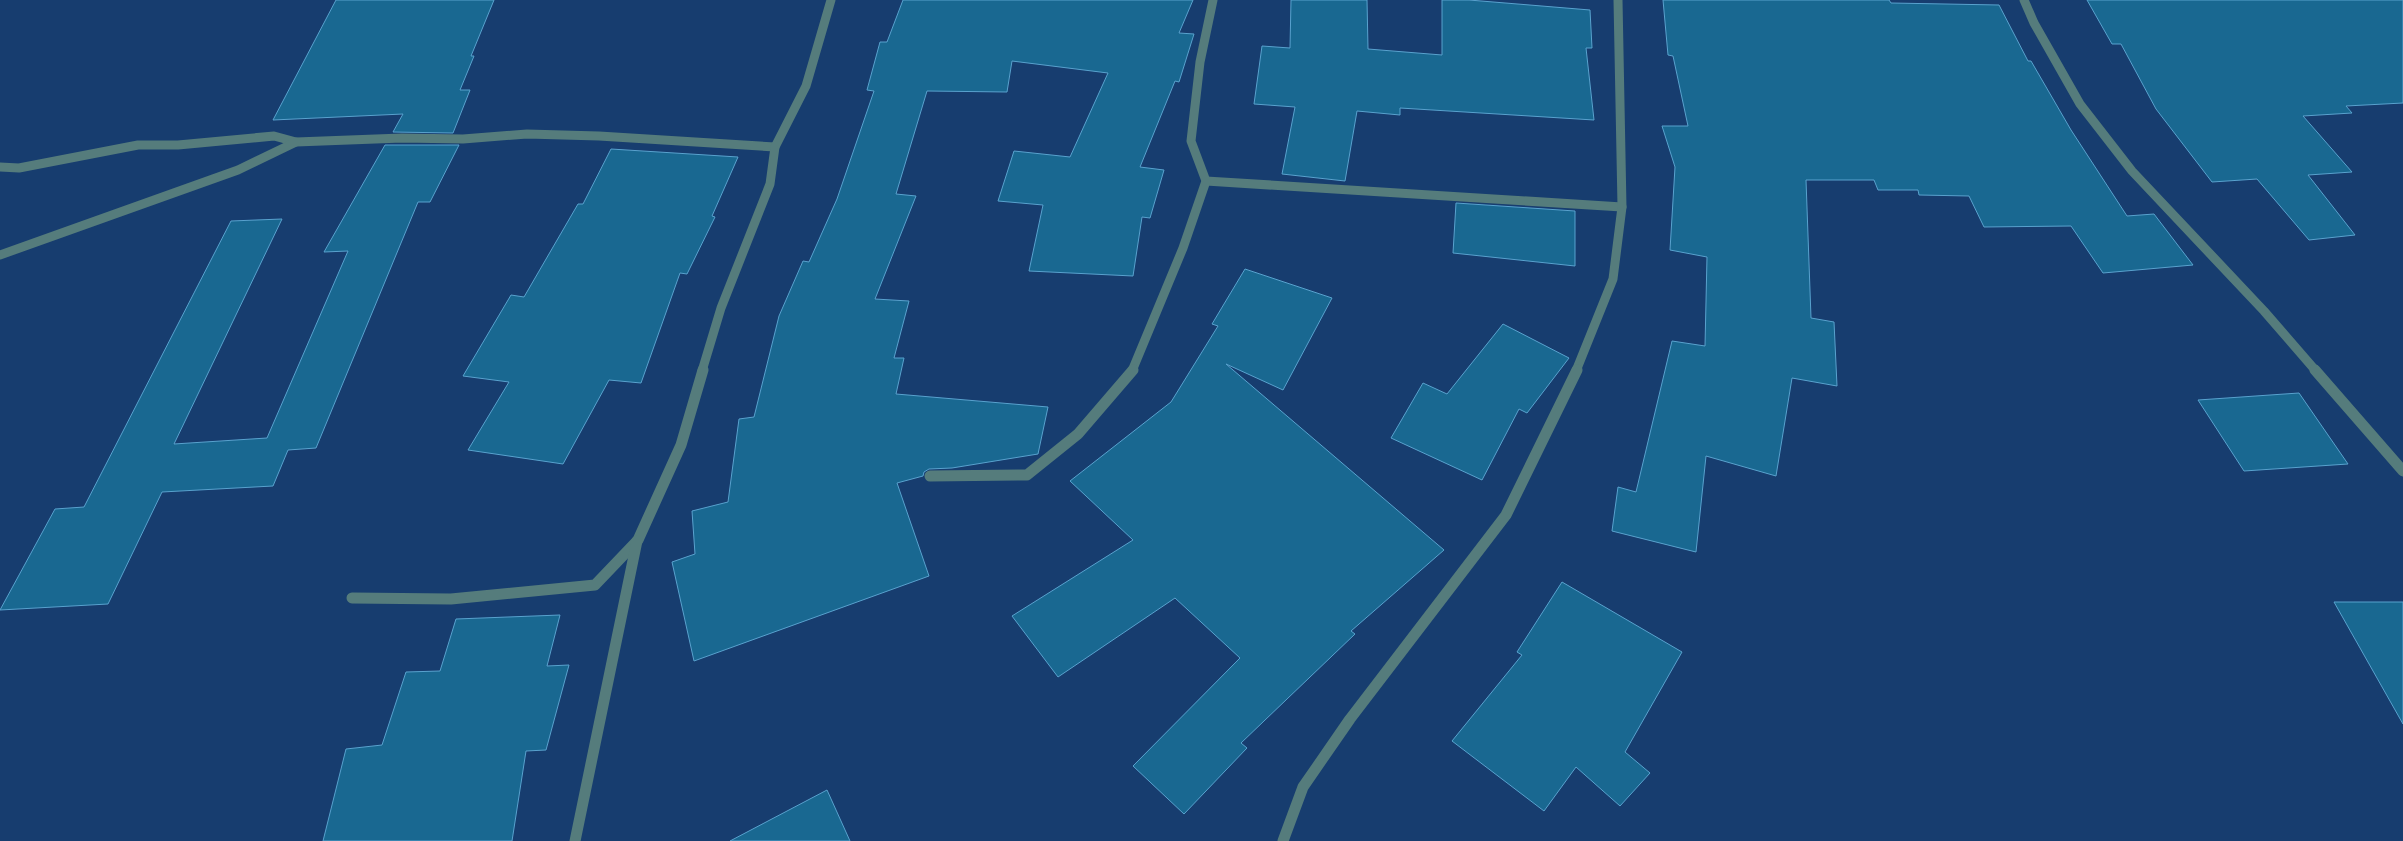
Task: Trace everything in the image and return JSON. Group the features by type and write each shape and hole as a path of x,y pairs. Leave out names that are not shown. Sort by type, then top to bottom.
{"street":[{"path":"575,841 638,540 681,445 721,308 770,184 775,148 806,86 831,0"},
{"path":"930,476 1027,475 1078,434 1133,370 1183,248 1206,182 1192,140 1200,62 1213,0"},
{"path":"1283,841 1304,787 1350,719 1506,515 1569,389 1613,279 1622,207 1618,0"},
{"path":"2024,0 2034,22 2080,104 2132,171 2264,311 2403,472"},
{"path":"0,166 19,168 138,146 178,145 274,136 296,142 393,138 463,139 527,134 599,136 775,148"},
{"path":"0,255 238,170 296,142"},
{"path":"1206,182 1622,207"},
{"path":"352,598 452,599 595,586 638,540"}],"building":[{"path":"336,0 494,0 471,56 474,56 460,90 470,90 453,133 393,132 403,114 273,120"},
{"path":"903,0 1193,0 1179,33 1194,34 1179,82 1175,81 1140,167 1164,170 1150,218 1142,217 1133,276 1029,271 1043,205 998,201 1014,151 1070,157 1108,73 1012,61 1007,92 927,91 896,194 916,196 875,299 909,301 894,358 904,358 896,394 1048,407 1038,454 952,468 929,469 924,472 923,476 897,483 929,576 694,661 672,562 695,554 692,511 728,502 739,419 754,417 779,316 803,261 809,262 837,199 874,91 867,90 880,42 887,42"},
{"path":"1291,0 1367,0 1368,49 1442,55 1442,0 1469,0 1590,10 1592,48 1586,48 1594,120 1400,108 1400,115 1357,111 1345,181 1282,174 1295,107 1254,104 1262,46 1290,48"},
{"path":"1663,0 1889,0 1891,3 1999,5 2028,61 2031,61 2071,130 2127,216 2154,214 2193,265 2103,273 2071,226 1984,227 1969,196 1919,195 1918,190 1878,190 1874,180 1806,180 1811,318 1834,322 1837,386 1792,378 1776,476 1706,456 1696,552 1612,531 1618,487 1636,492 1672,341 1705,346 1707,257 1670,250 1675,167 1662,126 1688,126 1673,56 1668,55"},
{"path":"2087,0 2403,0 2403,103 2346,106 2352,113 2303,116 2352,172 2308,175 2355,235 2309,240 2257,179 2212,182 2156,109 2121,44 2112,44"},
{"path":"385,145 459,145 430,202 418,202 316,448 288,450 273,486 162,492 108,604 0,610 55,509 84,507 231,221 282,219 174,444 267,438 348,251 324,252"},
{"path":"611,149 738,157 712,216 715,217 687,274 680,273 641,383 609,380 563,464 468,450 509,382 463,376 511,295 524,297 578,204 583,204"},
{"path":"1456,203 1575,211 1575,266 1453,253"},
{"path":"1245,269 1332,298 1283,390 1226,364 1444,550 1351,631 1355,634 1241,743 1247,748 1184,814 1133,766 1240,658 1175,598 1058,677 1012,616 1133,540 1070,481 1171,402 1218,326 1212,324"},
{"path":"1503,324 1569,358 1527,413 1519,409 1482,480 1391,438 1423,383 1447,394"},
{"path":"2299,393 2348,464 2244,471 2198,400"},
{"path":"1562,582 1682,652 1625,752 1650,773 1620,806 1576,767 1544,811 1452,741 1522,655 1517,652"},
{"path":"2334,602 2403,602 2403,724"},
{"path":"560,615 547,666 569,665 546,750 526,751 512,841 323,841 346,749 382,745 406,672 440,671 456,619"},
{"path":"827,790 850,841 730,841"}]}
